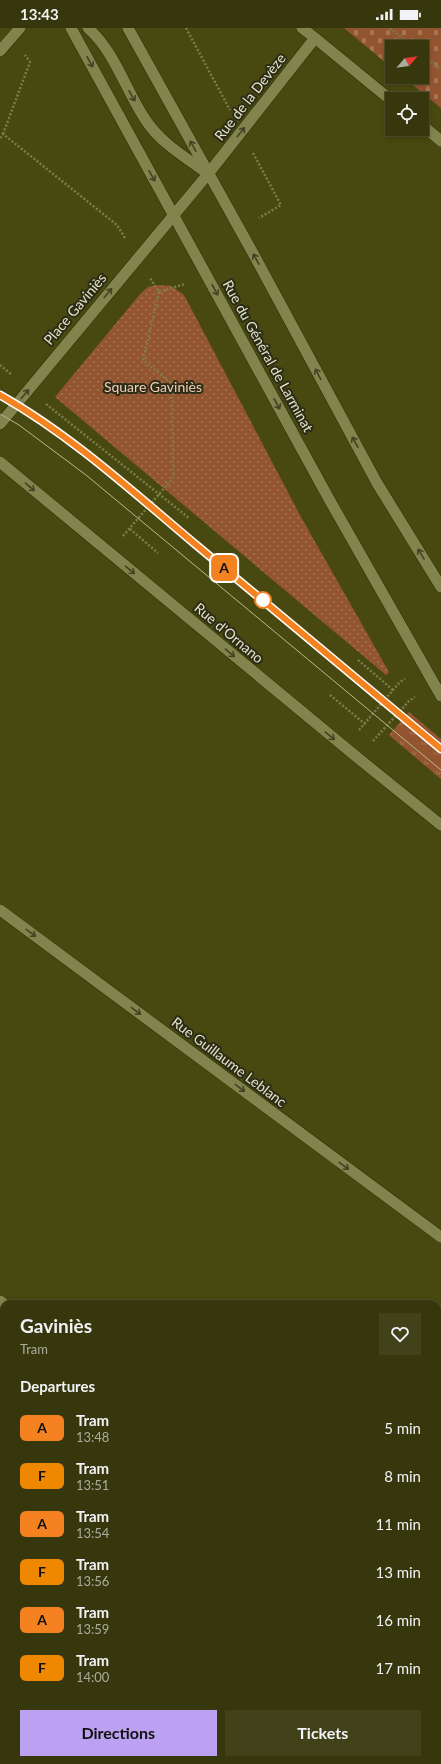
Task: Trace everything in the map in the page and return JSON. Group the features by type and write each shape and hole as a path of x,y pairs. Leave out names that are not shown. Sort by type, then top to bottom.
{"street":[{"path":"0,51 20,28"},
{"name":"Rue du Général de Larminat","path":"71,28 325,492 441,696"},
{"path":"88,28 108,52 147,123 164,141 208,174"},
{"path":"128,28 254,255 377,483 441,587"},
{"path":"302,28 385,95"},
{"name":"Rue de la Devèze","path":"173,214 208,174 315,38"},
{"path":"429,131 441,141"},
{"name":"Place Gaviniès","path":"0,424 173,214"},
{"name":"Rue d'Ornano","path":"0,462 441,825"},
{"name":"Rue Guillaume Leblanc","path":"0,910 441,1238"}],"path":[{"path":"390,28 405,40"},
{"path":"429,60 441,70"},
{"path":"0,138 3,134 28,71"},
{"path":"3,134 117,225 159,292 143,360 172,384 173,478 130,529 108,552"},
{"path":"28,389 189,518"},
{"path":"130,529 158,553"},
{"path":"358,660 393,690"},
{"path":"345,747 400,682 425,667"},
{"path":"358,758 409,701 435,685"},
{"path":"330,695 365,724"}],"green space":[{"path":"344,28 441,28 441,108 429,98 429,92 421,92 412,84 429,84 429,40 385,40 385,62"},
{"name":"Square Gaviniès","path":"156,285 171,286 184,295 301,517 389,672 386,675 55,397 141,293 148,287"},
{"path":"409,712 441,739 441,779 389,735"}],"tram line":[{"path":"0,395 28,411 97,463 441,749"},
{"name":"A","path":"0,395 28,411 69,441 139,497 441,749"},
{"path":"0,414 19,425 86,475 441,770"}]}
